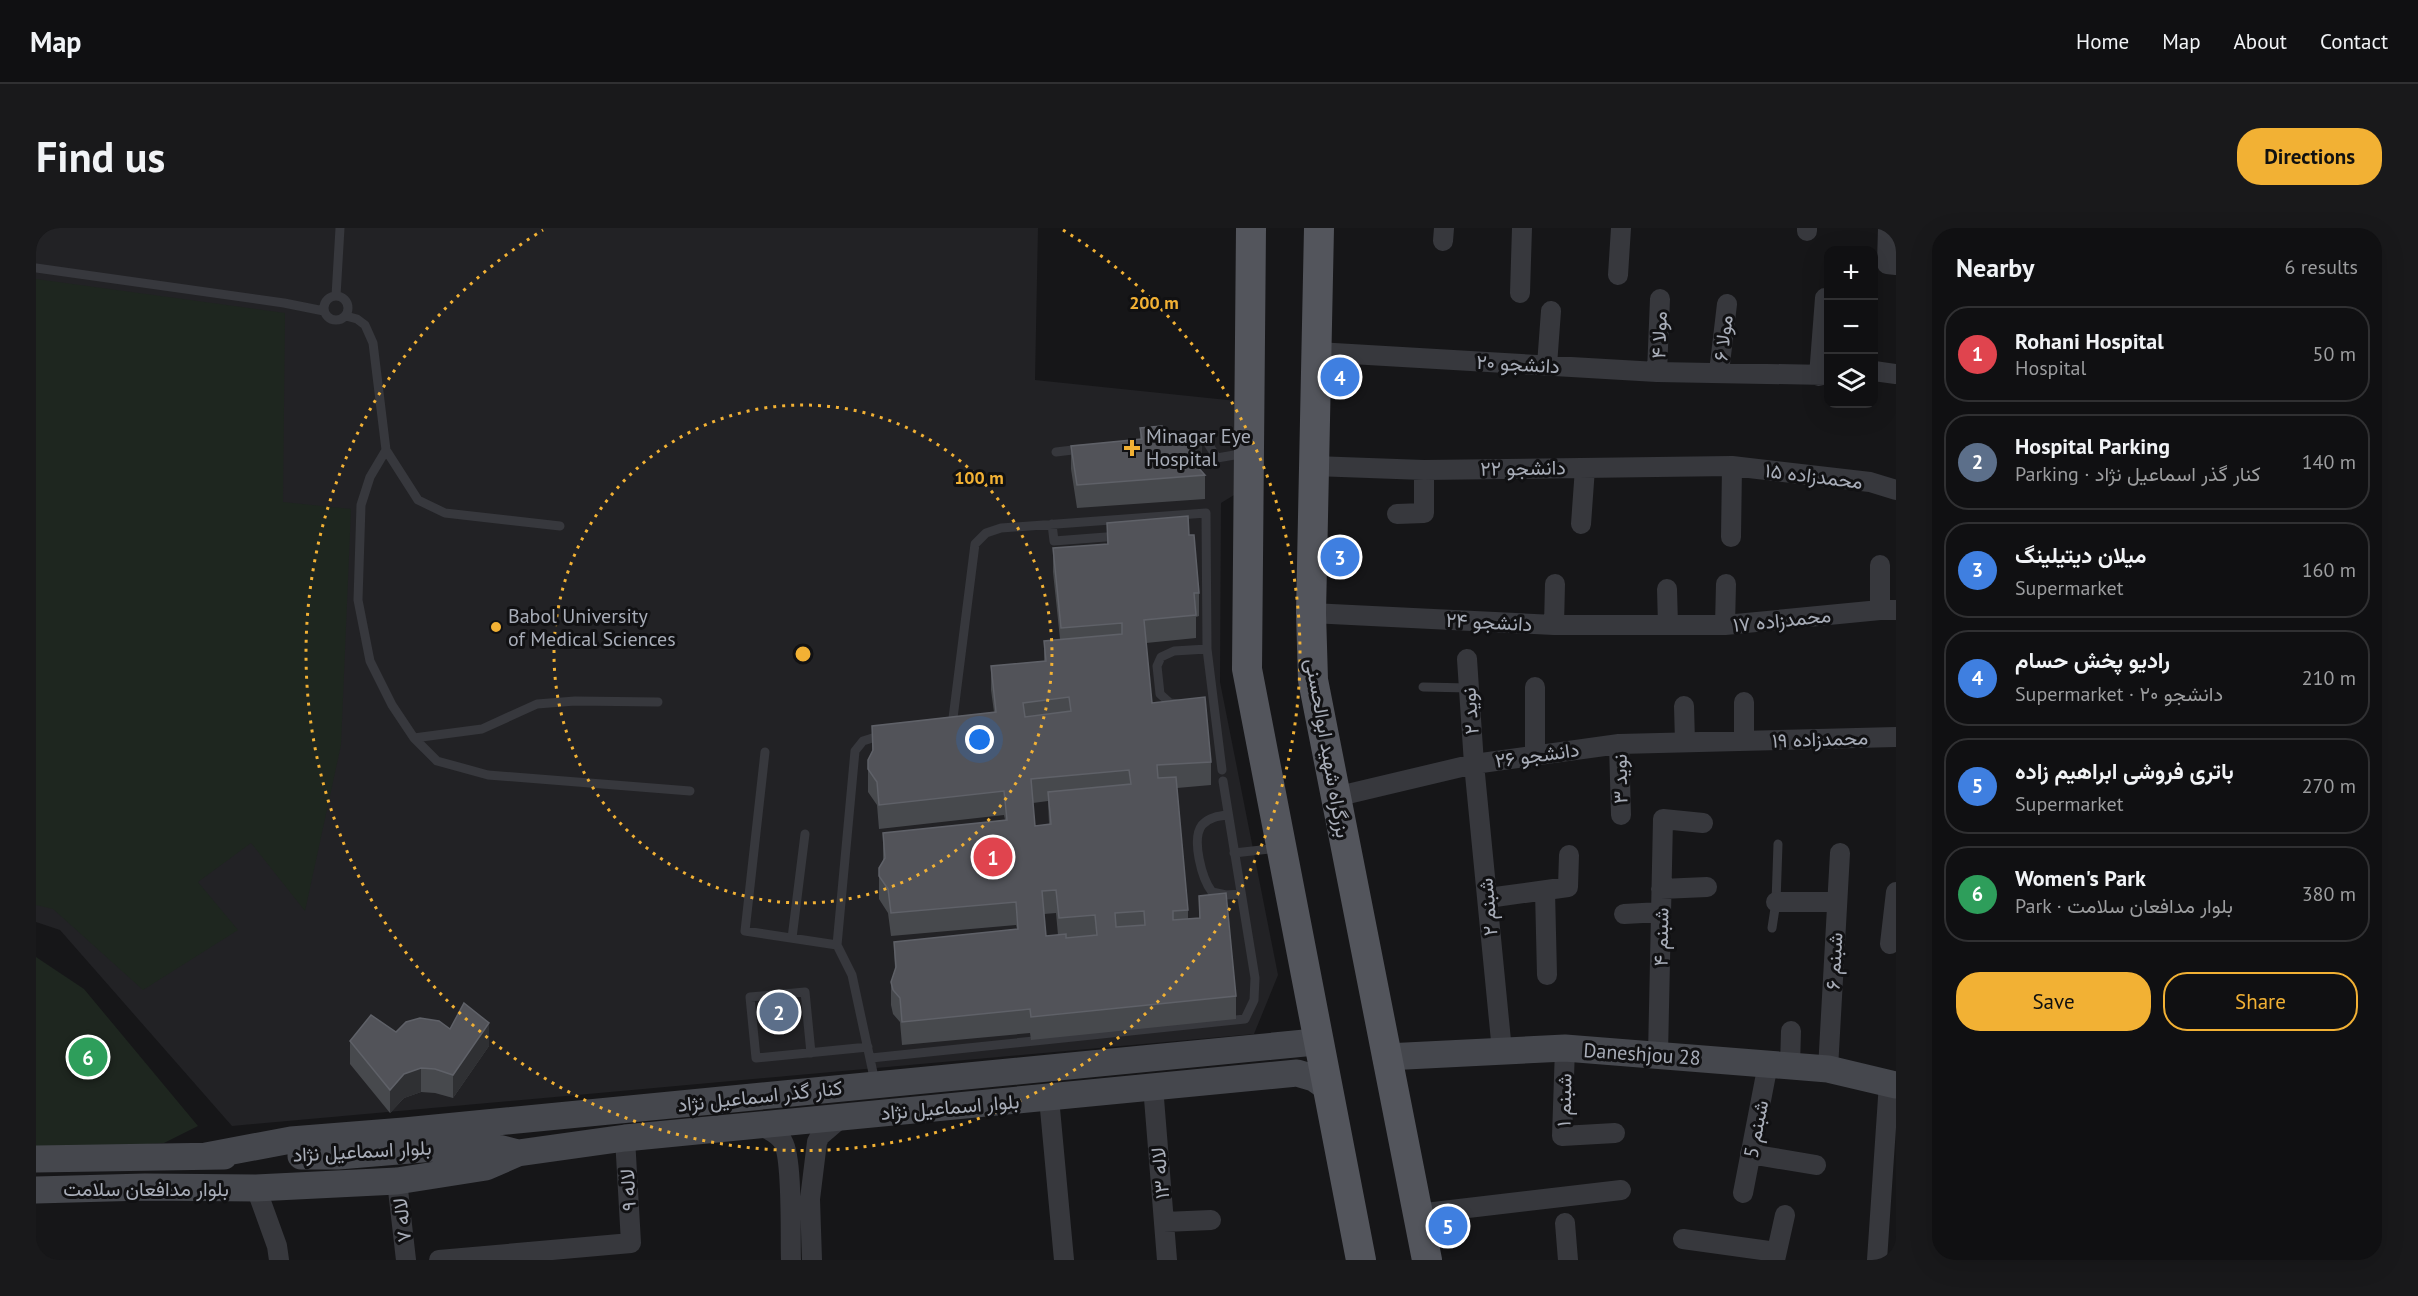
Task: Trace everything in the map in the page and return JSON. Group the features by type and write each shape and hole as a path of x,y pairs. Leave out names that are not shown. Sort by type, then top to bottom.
{"main road":[{"path":"1251,228 1248,669 1361,1260"},
{"name":"بزرگراه شهید ابوالحسنی","path":"1319,228 1311,614 1313,680 1427,1260"},
{"path":"1309,994 1315,1042 1314,1052 1297,1073 1314,1078 1328,1088"},
{"name":"کنار گذر اسماعیل نژاد","path":"206,1156 291,1140 404,1131 873,1071 1315,1042"},
{"name":"Daneshjou 28","path":"1386,1057 1564,1048 1828,1069 1892,1084"},
{"name":"بلوار اسماعیل نژاد","path":"256,1188 398,1181 486,1167 518,1153 625,1138 1297,1073"},
{"name":"بلوار اسماعیل نژاد","path":"206,1156 338,1156 482,1144 518,1153"},
{"name":"بلوار مدافعان سلامت","path":"36,1159 206,1156"},
{"name":"بلوار مدافعان سلامت","path":"36,1190 145,1187 256,1188"}],"street":[{"path":"1520,293 1522,228"},
{"path":"1618,275 1621,228"},
{"path":"1888,228 1887,264 1896,265"},
{"name":"مولا ۴","path":"1657,372 1660,299"},
{"path":"1825,354 1826,300"},
{"name":"مولا ۶","path":"1719,372 1727,304"},
{"path":"1547,365 1551,311"},
{"name":"دانشجو ۲۰","path":"1317,352 1657,372 1824,376"},
{"path":"1878,372 1896,374"},
{"name":"دانشجو ۲۲","path":"1314,466 1424,470 1732,466"},
{"path":"1731,537 1732,466"},
{"name":"محمدزاده ۱۵","path":"1732,466 1870,482 1896,490"},
{"path":"1581,524 1585,468"},
{"path":"1397,514 1424,513 1424,470"},
{"path":"1880,565 1888,610"},
{"path":"1554,625 1555,584"},
{"path":"1725,625 1726,584"},
{"path":"1667,589 1668,625"},
{"name":"محمدزاده ۱۷","path":"1668,625 1725,625 1888,610"},
{"name":"دانشجو ۲۴","path":"1311,614 1554,625 1668,625"},
{"name":"نوید ۲","path":"1467,659 1474,764"},
{"path":"1535,687 1535,754"},
{"path":"1744,702 1744,741"},
{"path":"1684,706 1685,742"},
{"name":"محمدزاده ۱۹","path":"1744,741 1896,737"},
{"name":"دانشجو ۲۶","path":"1335,797 1474,764 1535,754 1619,744 1744,741"},
{"name":"نوید ۳","path":"1619,744 1621,815"},
{"name":"شبنم ۲","path":"1474,764 1502,1051"},
{"name":"شبنم ۴","path":"1659,1055 1663,819 1703,823"},
{"name":"شبنم ۶","path":"1828,1069 1840,853"},
{"path":"1488,898 1568,887 1569,855"},
{"path":"1661,888 1707,887"},
{"path":"1545,891 1547,975"},
{"path":"1890,944 1896,892"},
{"path":"1776,902 1837,902"},
{"path":"1624,914 1661,912"},
{"name":"شبنم 5","path":"1743,1193 1750,1154 1791,1031"},
{"name":"شبنم ۱","path":"1564,1048 1562,1136 1615,1133"},
{"path":"1876,1260 1892,1084"},
{"name":"لاله ۱۳","path":"1153,1086 1167,1260"},
{"path":"1049,1098 1064,1260"},
{"path":"812,1260 810,1199 817,1142 842,1118"},
{"path":"761,1125 783,1142 790,1199 790,1260"},
{"name":"لاله ۹","path":"439,1260 631,1243 625,1138"},
{"path":"1750,1154 1816,1165"},
{"name":"لاله ۷","path":"398,1181 406,1260"},
{"path":"256,1188 277,1246 279,1260"},
{"path":"1417,1214 1621,1190"},
{"path":"790,1199 810,1199"},
{"path":"1683,1239 1776,1256 1785,1215"},
{"path":"1164,1221 1211,1220"},
{"path":"1565,1223 1568,1260"}],"lane":[{"path":"336,296 340,228"},
{"path":"36,268 284,303 324,311 327,316 336,321 346,316 357,319 365,325 373,343 386,450 418,500 445,513 560,526"},
{"path":"324,311 327,301 336,296"},
{"path":"336,296 346,301 348,311 346,316"},
{"path":"1147,443 1204,438 1217,458 1248,452"},
{"path":"1056,452 1090,448"},
{"path":"386,450 370,477 361,505 358,600 370,661 392,705 414,738 437,761 488,775 690,791"},
{"path":"942,727 953,726 975,544 986,533 1001,528 1206,513 1209,702 1222,770"},
{"path":"1052,524 1054,541 1126,535"},
{"path":"1186,704 1170,703 1160,694 1157,666 1161,657 1174,651 1207,649"},
{"path":"1423,687 1469,688"},
{"path":"414,738 482,729 537,704 575,701 658,702"},
{"path":"898,733 875,735 863,741 855,751 837,945 852,975 873,1071 1245,1019 1254,1000 1255,978 1222,781"},
{"path":"765,752 745,931 837,945"},
{"path":"1228,815 1212,817 1202,825 1198,841 1200,862 1204,882 1212,892 1226,895 1241,894"},
{"path":"792,938 805,834"},
{"path":"1773,928 1778,844"},
{"path":"1234,853 1281,848"},
{"path":"811,1053 805,992 750,997 756,1058 811,1053 868,1047"}],"shaded area":[{"name":"Babol University of Medical Sciences","path":"36,228 1038,228 1035,380 1237,401 1234,495 1221,503 1220,682 1278,975 1254,1034 232,1126 60,930 36,922"},
{"path":"36,279 285,313 283,502 351,509 341,745 305,911 251,843 198,882 238,930 143,990 53,909 36,905"},
{"path":"36,957 84,989 198,1126 164,1143 36,1151"}],"building":[{"path":"1348,367 1351,384 1330,384 1331,368"},
{"path":"1162,426 1165,442 1202,433 1190,453 1196,465 1205,475 1077,485 1071,446 1142,439 1140,428"},
{"path":"1188,516 1189,535 1194,535 1199,593 1194,593 1196,615 1144,620 1152,703 1205,697 1211,762 1157,765 1158,778 1176,777 1188,910 1173,911 1173,920 1200,918 1199,896 1226,893 1236,996 1031,1017 1030,1009 902,1022 900,998 893,990 891,982 896,967 894,942 1018,929 1016,902 891,913 888,889 879,876 879,868 885,858 883,833 1007,820 1004,791 879,805 877,782 868,769 868,760 873,750 872,726 996,712 991,666 1046,661 1044,641 1122,634 1122,623 1061,628 1053,548 1108,544 1107,523","holes":["1069,697 1071,711 1025,717 1023,703","1129,770 1131,784 1048,792 1051,824 1035,826 1031,779","1056,890 1059,918 1095,915 1097,935 1066,938 1066,934 1046,936 1042,891","1144,911 1145,925 1116,927 1115,913"]},
{"path":"464,1003 489,1023 453,1075 435,1069 421,1068 404,1074 390,1090 350,1041 371,1015 396,1032 406,1022 420,1018 439,1021 450,1029"}],"place":[{"name":"رادیو پخش حسام","path":"1340,377"},
{"name":"Minagar Eye Hospital","path":"1132,448"},
{"name":"میلان دیتیلینگ","path":"1340,557"},
{"name":"Babol University of Medical Sciences","path":"496,627"},
{"name":"Rohani Hospital","path":"993,857"},
{"name":"Hospital Parking","path":"779,1012"},
{"name":"Women's Park","path":"88,1057"},
{"name":"باتری فروشی ابراهیم زاده","path":"1448,1226"}]}
